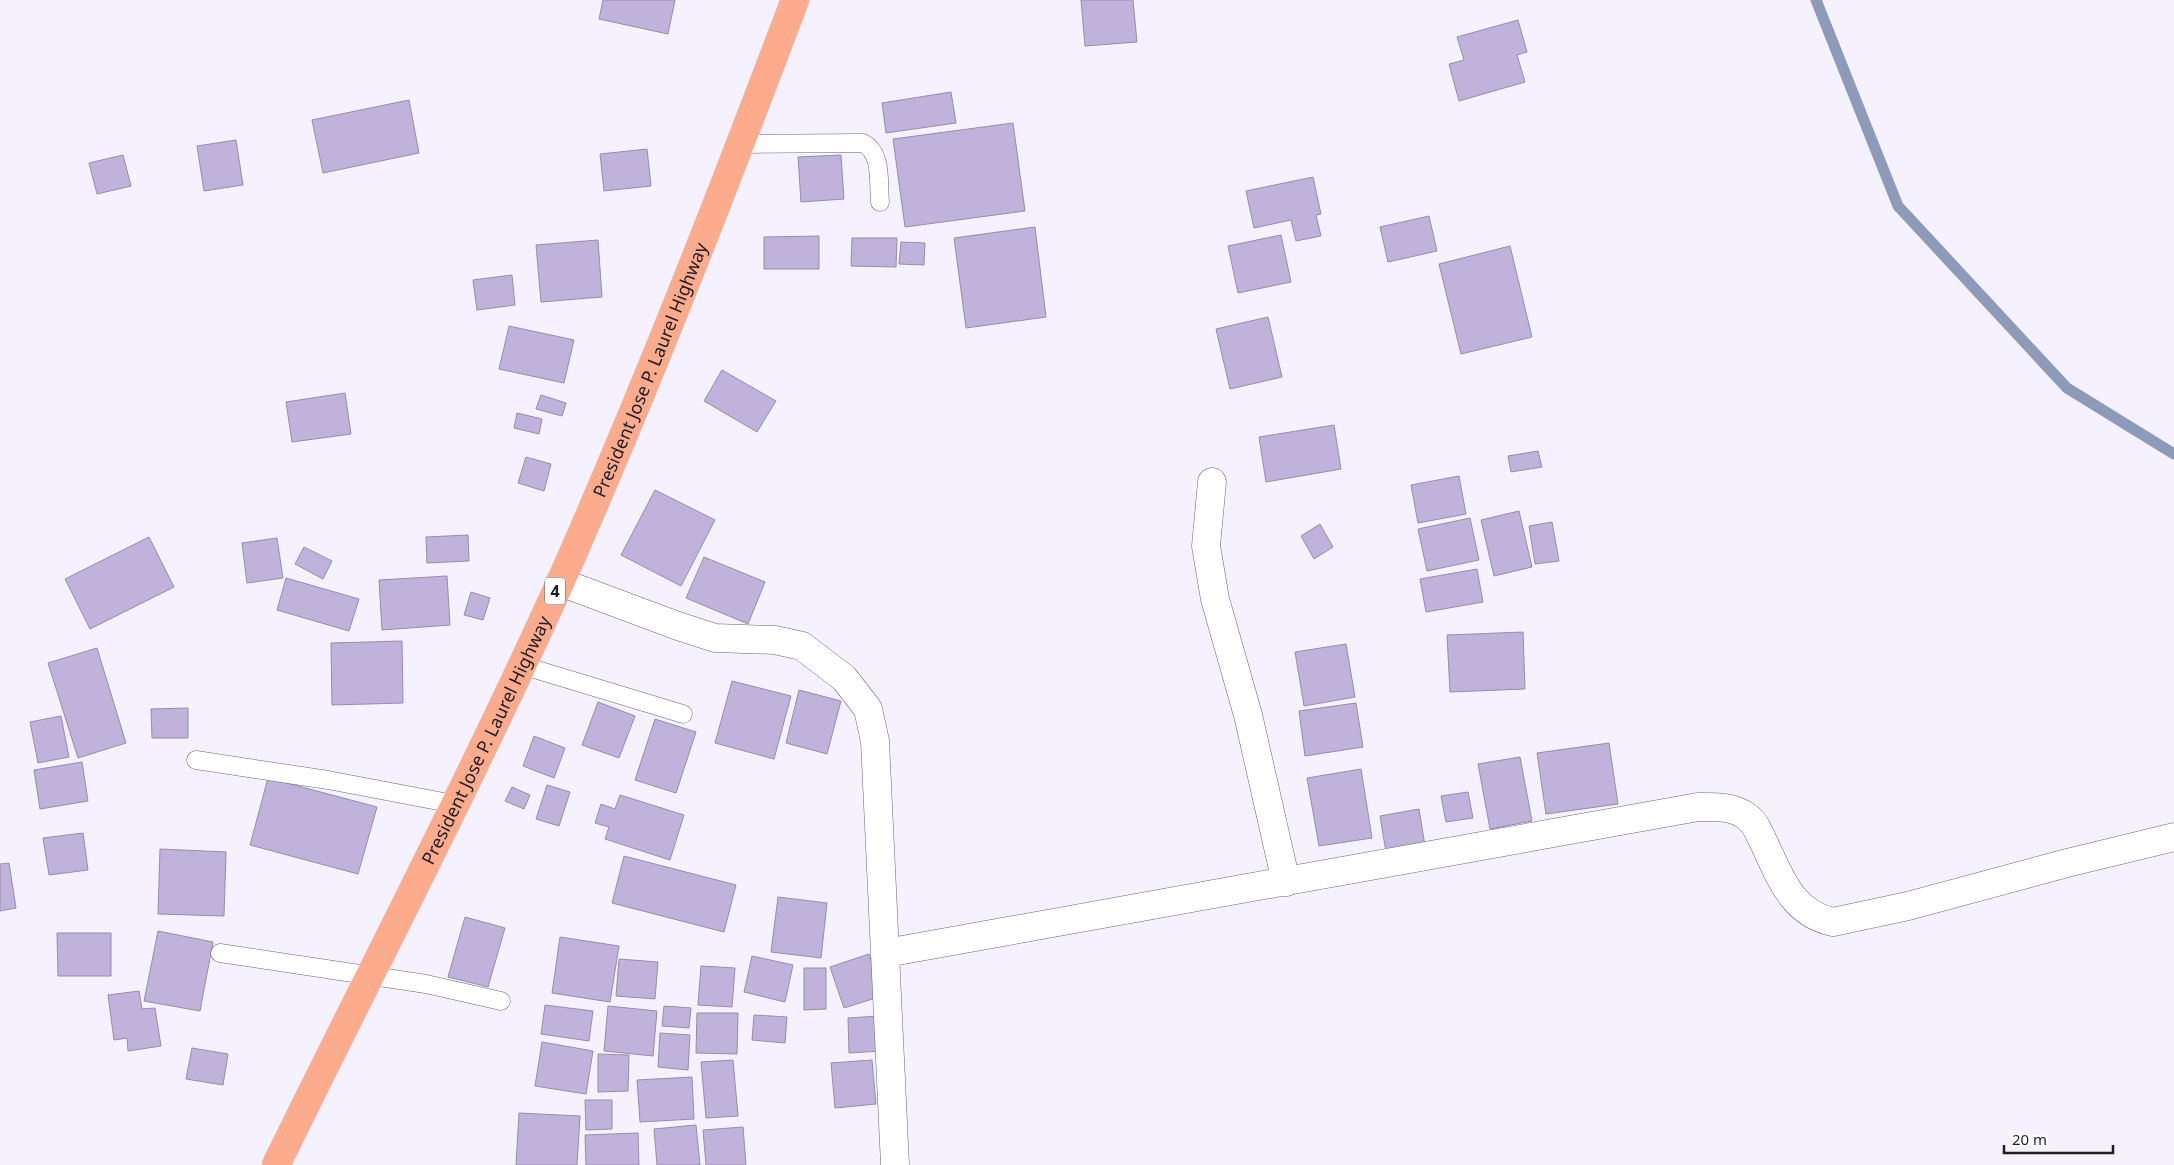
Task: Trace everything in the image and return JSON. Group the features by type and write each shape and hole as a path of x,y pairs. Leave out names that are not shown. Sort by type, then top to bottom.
{"highway":[{"name":"President Jose P. Laurel Highway","path":"276,1165 454,804 560,582 664,339 741,144 795,0"}],"street":[{"path":"1212,482 1206,546 1215,599 1248,714 1286,882"},
{"path":"560,582 678,626 716,638 775,640 802,646 844,678 868,709 875,741 895,1165"},
{"path":"886,953 1698,807 1720,806 1747,816 1756,826 1787,892 1797,904 1822,920 1833,922 1908,906 2067,863 2174,837"}],"lane":[{"path":"741,144 863,143 871,147 876,156 880,202"},
{"path":"521,665 683,714"},
{"path":"196,760 328,780 454,804"},
{"path":"220,953 426,984 501,1001"}],"building":[{"path":"603,0 675,0 668,34 599,19"},
{"path":"1081,0 1133,0 1137,42 1085,46"},
{"path":"1518,20 1527,52 1517,55 1525,82 1459,101 1449,64 1464,60 1457,37"},
{"path":"951,92 956,123 886,133 882,103"},
{"path":"409,100 419,153 323,173 312,120"},
{"path":"1013,123 1025,211 905,227 893,139"},
{"path":"236,140 243,185 204,191 197,146"},
{"path":"647,149 651,186 604,191 600,154"},
{"path":"123,155 131,186 97,194 89,163"},
{"path":"841,155 844,199 801,202 798,157"},
{"path":"1313,177 1321,214 1316,215 1321,236 1296,241 1291,220 1254,228 1246,191"},
{"path":"1429,216 1437,251 1388,262 1380,227"},
{"path":"1035,227 1046,317 966,328 954,238"},
{"path":"1281,235 1291,282 1238,293 1228,246"},
{"path":"819,236 819,269 764,269 764,237"},
{"path":"852,238 897,238 896,267 851,266"},
{"path":"598,240 602,297 541,302 536,245"},
{"path":"901,242 925,243 924,265 899,264"},
{"path":"1510,246 1532,337 1461,354 1439,264"},
{"path":"512,275 515,305 477,310 473,280"},
{"path":"1268,317 1282,377 1230,389 1216,329"},
{"path":"509,326 574,340 564,383 499,369"},
{"path":"722,370 776,401 757,432 704,401"},
{"path":"345,393 351,434 292,442 286,402"},
{"path":"541,395 566,403 562,416 536,409"},
{"path":"517,413 542,419 539,434 514,428"},
{"path":"1334,425 1341,469 1266,482 1259,437"},
{"path":"1538,451 1542,467 1511,472 1508,456"},
{"path":"526,457 551,464 544,491 518,483"},
{"path":"1459,476 1466,514 1418,523 1411,485"},
{"path":"655,490 715,520 681,586 621,555"},
{"path":"1519,511 1532,567 1494,576 1481,520"},
{"path":"1470,518 1479,560 1427,571 1418,529"},
{"path":"1552,522 1559,561 1535,564 1529,526"},
{"path":"1320,524 1333,547 1314,559 1301,536"},
{"path":"468,535 469,561 427,563 426,537"},
{"path":"149,537 174,587 90,629 65,579"},
{"path":"277,538 283,578 247,583 242,543"},
{"path":"304,547 332,561 323,579 295,564"},
{"path":"704,557 765,582 748,624 686,598"},
{"path":"1477,569 1483,602 1426,612 1420,579"},
{"path":"447,576 450,625 382,630 379,580"},
{"path":"286,578 359,599 349,631 277,610"},
{"path":"471,592 490,598 483,620 464,615"},
{"path":"1523,632 1525,689 1450,692 1447,635"},
{"path":"402,641 403,703 332,705 331,643"},
{"path":"1346,644 1355,697 1304,706 1295,652"},
{"path":"97,648 126,743 78,758 48,663"},
{"path":"732,681 791,696 774,759 715,743"},
{"path":"799,690 841,701 827,754 786,743"},
{"path":"598,702 635,716 619,758 582,745"},
{"path":"1356,703 1363,747 1305,756 1299,711"},
{"path":"188,708 188,738 152,738 151,709"},
{"path":"61,716 69,757 38,763 30,722"},
{"path":"655,719 696,732 676,793 635,780"},
{"path":"534,736 565,748 554,778 523,766"},
{"path":"1609,743 1618,804 1546,814 1537,753"},
{"path":"1520,757 1532,821 1490,829 1478,764"},
{"path":"82,762 88,801 40,809 34,770"},
{"path":"1361,769 1372,838 1319,846 1307,778"},
{"path":"268,778 377,807 358,874 250,845"},
{"path":"547,785 570,792 559,826 536,819"},
{"path":"512,787 530,795 524,809 505,801"},
{"path":"1468,792 1473,818 1446,822 1441,796"},
{"path":"620,795 684,815 670,860 605,839 609,827 595,823 601,804 615,809"},
{"path":"1419,809 1426,852 1387,858 1380,816"},
{"path":"83,833 88,870 49,875 43,838"},
{"path":"160,849 226,852 224,916 158,914"},
{"path":"624,856 736,885 724,932 612,903"},
{"path":"9,863 16,908 0,911 0,864"},
{"path":"778,897 827,903 821,958 771,952"},
{"path":"465,917 505,928 488,987 448,977"},
{"path":"158,931 213,942 200,1011 144,1001"},
{"path":"57,933 111,933 111,976 58,976"},
{"path":"560,937 619,946 610,1002 552,993"},
{"path":"869,954 882,996 844,1008 830,967"},
{"path":"752,956 793,965 785,1002 744,992"},
{"path":"619,959 658,962 655,999 616,996"},
{"path":"701,966 735,968 732,1007 698,1005"},
{"path":"804,968 826,968 826,1009 804,1010"},
{"path":"139,991 142,1009 155,1008 161,1046 128,1051 127,1038 114,1040 108,995"},
{"path":"545,1005 593,1011 589,1041 541,1034"},
{"path":"608,1006 657,1011 653,1056 604,1051"},
{"path":"664,1006 691,1008 689,1028 662,1026"},
{"path":"697,1013 738,1013 737,1054 696,1053"},
{"path":"754,1015 787,1017 785,1043 752,1040"},
{"path":"879,1016 881,1051 849,1053 848,1018"},
{"path":"660,1033 690,1035 688,1070 658,1067"},
{"path":"542,1042 593,1051 586,1094 535,1086"},
{"path":"192,1048 228,1054 223,1085 186,1079"},
{"path":"598,1054 629,1055 628,1091 598,1092"},
{"path":"733,1060 738,1116 706,1118 701,1062"},
{"path":"872,1060 876,1104 835,1108 831,1063"},
{"path":"692,1077 694,1119 640,1122 637,1080"},
{"path":"585,1100 612,1100 612,1129 586,1130"},
{"path":"519,1113 580,1116 577,1165 516,1165"},
{"path":"696,1125 700,1165 657,1165 654,1129"},
{"path":"743,1127 746,1165 706,1165 703,1130"},
{"path":"638,1133 639,1165 586,1165 585,1135"}],"waterway":[{"path":"1816,0 1898,206 2067,388 2174,454"}]}
